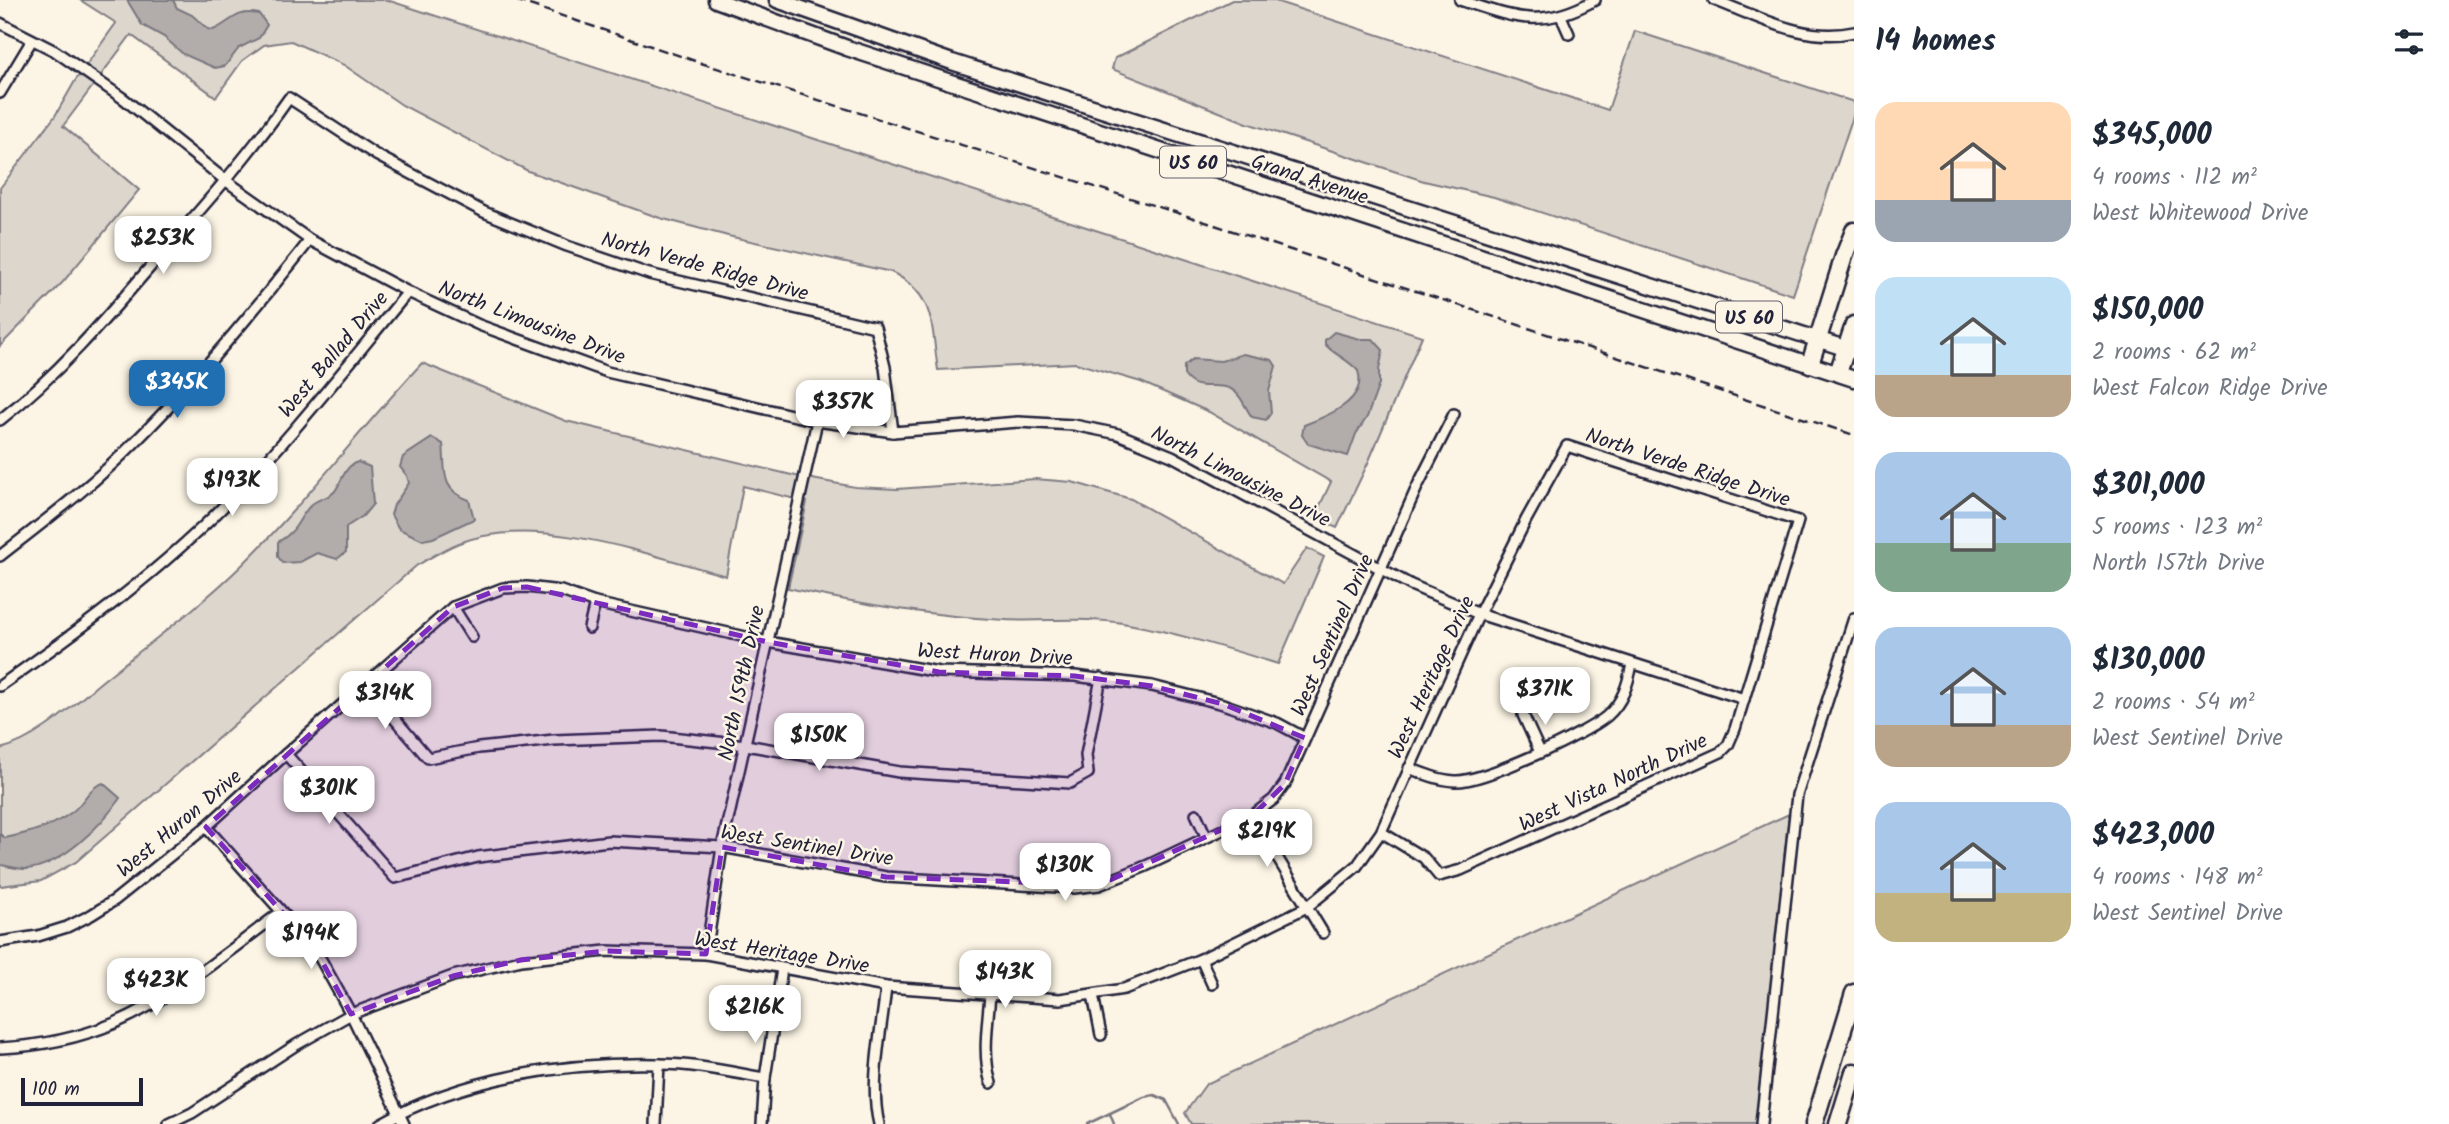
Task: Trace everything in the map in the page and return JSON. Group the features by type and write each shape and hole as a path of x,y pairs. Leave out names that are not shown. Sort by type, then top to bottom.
{"highway":[{"name":"Grand Avenue","path":"716,0 847,48 1846,376"},
{"name":"Grand Avenue","path":"777,0 952,62 1850,349"},
{"path":"1810,364 1854,231"},
{"path":"1846,376 1854,325"},
{"path":"1814,1124 1854,993"},
{"path":"1838,1124 1854,1072"}],"street":[{"path":"1460,0 1507,16 1527,19 1561,16 1595,0"},
{"path":"1714,0 1807,34 1824,36 1854,32"},
{"path":"1561,16 1569,34"},
{"name":"North Limousine Drive","path":"0,23 55,51 124,99 225,180 310,240 408,292 479,325 607,373 817,421 893,432 1018,422 1074,425 1118,434 1172,456 1412,585 1479,614 1744,699"},
{"path":"0,93 32,40"},
{"name":"North Verde Ridge Drive","path":"225,180 267,130 289,98 376,155 484,212 567,246 649,274 875,327 885,366 893,432"},
{"path":"0,420 24,401 92,335 225,180"},
{"path":"0,556 135,443 215,357 310,240"},
{"name":"West Ballad Drive","path":"0,686 53,649 135,585 214,516 298,425 408,292"},
{"name":"West Sentinel Drive","path":"286,754 395,878 478,857 609,841 722,847 886,877 1074,888 1099,885 1252,816 1274,799 1285,784 1380,568 1454,414"},
{"name":"North 159th Drive","path":"706,954 722,847 817,421"},
{"name":"North Verde Ridge Drive","path":"1567,446 1798,522"},
{"name":"West Heritage Drive","path":"169,1124 192,1113 296,1045 351,1014 453,976 521,960 606,951 706,954 887,987 1060,999 1124,989 1201,959 1307,907 1357,866 1381,832 1479,614 1567,446"},
{"name":"West Vista North Drive","path":"1381,832 1424,858 1439,876 1461,870 1721,752 1728,745 1735,729 1798,522"},
{"name":"West Huron Drive","path":"0,942 38,936 91,915 144,879 453,607 503,589 527,587 561,591 595,603 768,642 939,672 1101,678 1152,686 1223,704 1277,723 1305,738"},
{"path":"589,628 595,603"},
{"path":"453,607 472,637"},
{"path":"1761,1124 1797,795 1854,618"},
{"path":"1409,768 1458,782 1493,774 1587,730 1608,715 1620,701 1628,684 1632,664"},
{"path":"365,684 428,758 479,748 554,740 661,736 746,745 899,772 1070,783 1088,773 1086,755 1101,678"},
{"path":"1523,715 1540,752"},
{"path":"1196,814 1206,836"},
{"path":"1252,816 1323,933"},
{"path":"206,827 315,949 351,1014 404,1124"},
{"path":"0,1048 24,1047 73,1037 115,1023 167,995 280,912"},
{"path":"1201,959 1212,984"},
{"path":"762,1124 765,1079 782,969"},
{"path":"880,1124 876,1099 887,987"},
{"path":"990,994 986,1045 991,1083"},
{"path":"1093,995 1101,1035"},
{"path":"380,1124 441,1096 518,1075 561,1068 659,1064 711,1068 765,1079"},
{"path":"656,1124 659,1064"}],"highlighted area":[{"path":"527,587 768,642 939,672 1075,676 1152,686 1223,704 1305,738 1285,784 1252,816 1099,885 886,877 722,847 706,954 606,951 521,960 453,976 351,1014 315,949 206,827 453,607 503,588"}],"shaded area":[{"path":"80,0 387,0 1422,336 1337,528 1314,518 1331,482 1209,412 1141,382 1076,363 938,370 932,325 924,301 906,281 891,272 660,218 528,171 402,105 344,65 291,41 264,45 242,61 216,97 131,35 63,126 139,190 63,282 0,346 0,188 55,116 75,81 116,23"},
{"path":"127,0 173,0 177,8 213,30 244,13 259,14 267,25 259,38 239,48 225,66 215,68 183,54 164,37 142,25"},
{"path":"1232,0 1272,0 1608,110 1635,31 1854,102 1854,113 1793,295 1494,197 1424,181 1247,123 1112,69 1115,58"},
{"path":"1334,332 1360,339 1373,339 1383,350 1379,384 1348,456 1308,444 1302,435 1304,425 1343,406 1357,391 1358,371 1325,344 1325,340"},
{"path":"1243,354 1272,360 1276,366 1269,391 1271,413 1266,420 1252,417 1231,389 1200,386 1189,381 1184,375 1184,366 1193,359 1221,361"},
{"path":"422,363 566,421 796,476 855,487 897,489 1035,479 1072,482 1131,499 1283,584 1307,548 1324,557 1278,664 1185,637 1113,622 950,616 868,604 788,588 807,502 743,486 726,576 593,540 523,533 489,535 459,543 416,566 76,862 41,881 0,886 0,749 14,745 54,721 225,581 288,517"},
{"path":"432,438 443,444 448,484 459,496 469,500 474,519 423,540 399,529 391,515 394,505 409,483 400,467 403,457"},
{"path":"358,462 370,467 373,504 363,516 346,527 346,552 337,559 317,553 300,562 283,563 278,557 278,542 294,529 311,505 335,491 347,470"},
{"path":"103,783 120,798 103,820 80,842 40,866 27,869 0,865 0,834 5,838 56,822 72,812 94,788"},
{"path":"1789,814 1756,1124 1191,1124 1185,1113 1206,1084"}],"waterway":[{"path":"1087,1124 1144,1097 1154,1095 1166,1100 1179,1124"},
{"path":"1110,1114 1114,1124"}],"railway":[{"path":"515,0 701,63 1178,213 1854,435"}]}
